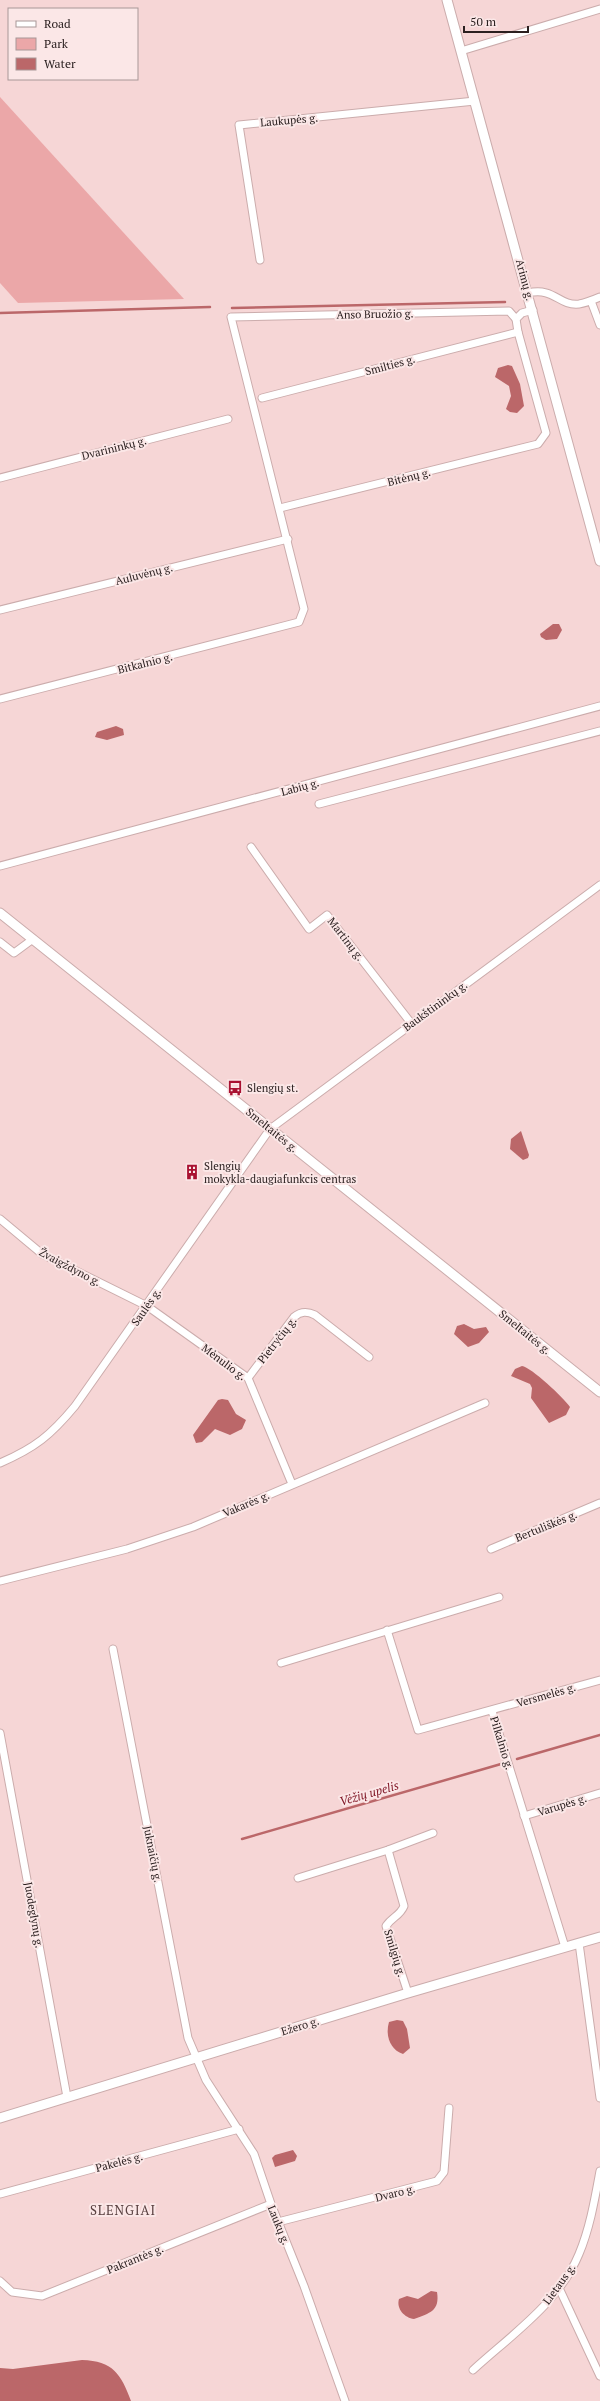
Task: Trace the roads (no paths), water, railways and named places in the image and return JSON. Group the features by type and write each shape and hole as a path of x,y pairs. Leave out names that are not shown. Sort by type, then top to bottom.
{"main road":[{"name":"Arimų g.","path":"447,0 533,310 600,561"},
{"name":"Smeltaitės g.","path":"0,914 600,1392"},
{"name":"Ežero g.","path":"0,2118 408,1993 600,1937"}],"street":[{"path":"461,51 600,9"},
{"name":"Laukupės g.","path":"260,260 239,125 475,101"},
{"path":"528,293 548,292 566,302 578,304 600,297"},
{"path":"591,301 600,325"},
{"path":"518,332 516,319 522,313 533,310"},
{"name":"Anso Bruožio g.","path":"280,508 231,317 509,312 516,319"},
{"name":"Bitėnų g.","path":"280,508 538,444 544,439 546,432 518,332"},
{"name":"Smilties g.","path":"262,398 518,332"},
{"name":"Dvarininkų g.","path":"0,478 228,419"},
{"path":"280,508 288,539"},
{"name":"Auluvėnų g.","path":"0,610 288,539"},
{"name":"Bitkalnio g.","path":"0,699 289,627 299,622 304,609 288,539"},
{"name":"Labių g.","path":"0,866 600,706"},
{"path":"319,804 600,732"},
{"name":"Martinų g.","path":"251,847 309,928 327,915 411,1023"},
{"name":"Baukštininkų g.","path":"270,1129 411,1023 600,885"},
{"path":"0,942 14,953 33,940"},
{"name":"Saulės g.","path":"0,1463 27,1450 52,1434 94,1382 270,1129"},
{"name":"Žvaigždyno g.","path":"0,1219 42,1254 147,1306"},
{"name":"Mėnulio g.","path":"147,1306 248,1378 292,1484"},
{"name":"Pietryčių g.","path":"248,1378 294,1318 303,1312 308,1312 315,1315 369,1357"},
{"name":"Vakarės g.","path":"0,1581 134,1546 193,1527 485,1403"},
{"name":"Bertuliškės g.","path":"491,1549 600,1503"},
{"path":"280,1663 499,1597"},
{"name":"Pilkalnio g.","path":"387,1630 418,1730 492,1711 565,1948"},
{"name":"Juknaičių g.","path":"113,1649 188,2038 195,2058"},
{"name":"Versmelės g.","path":"492,1711 600,1680"},
{"name":"Juodeglynų g.","path":"0,1733 67,2097"},
{"name":"Varupės g.","path":"524,1816 600,1793"},
{"path":"298,1878 388,1850 433,1833"},
{"name":"Smilgių g.","path":"388,1850 404,1906 400,1914 390,1920 386,1926 408,1993"},
{"path":"579,1943 600,2098"},
{"name":"Laukų g.","path":"195,2058 213,2091 254,2154 271,2204 304,2286 345,2401"},
{"name":"Dvaro g.","path":"278,2222 437,2181 444,2172 449,2108"},
{"name":"Pakelės g.","path":"0,2194 239,2129"},
{"name":"Lietaus g.","path":"472,2370 546,2304 559,2288 580,2254 600,2171"},
{"name":"Pakrantės g.","path":"0,2281 12,2292 42,2296 271,2204"},
{"path":"559,2288 600,2376"}],"water":[{"path":"508,365 512,366 520,384 524,406 517,413 510,412 506,409 511,396 509,386 495,377 498,368"},
{"path":"553,624 559,624 562,630 557,639 546,640 541,637 540,634"},
{"path":"116,726 123,729 124,735 107,740 95,737 97,732"},
{"path":"521,1131 529,1155 528,1158 523,1160 510,1149 511,1139"},
{"path":"464,1324 474,1329 486,1327 489,1332 479,1343 468,1347 454,1334 457,1326"},
{"path":"522,1366 540,1377 567,1403 570,1407 566,1415 549,1423 531,1398 532,1388 530,1384 511,1376 515,1369"},
{"path":"218,1400 228,1400 236,1414 246,1420 242,1429 230,1435 215,1429 202,1442 196,1443 193,1435"},
{"path":"397,2020 403,2021 407,2029 410,2048 403,2054 392,2046 388,2037 389,2022"},
{"path":"293,2150 297,2156 295,2161 275,2167 272,2158 275,2155"},
{"path":"431,2291 437,2292 438,2298 435,2307 429,2313 414,2319 407,2317 400,2309 398,2303 399,2299 407,2296 418,2299"},
{"path":"82,2360 101,2363 114,2371 123,2383 131,2401 0,2401 0,2368 13,2369"}],"waterway":[{"path":"232,308 505,302"},
{"path":"0,313 210,307"},
{"name":"Vėžių upelis","path":"517,1759 600,1735"},
{"name":"Vėžių upelis","path":"242,1839 501,1764"}],"place":[{"name":"Slengių st.","path":"235,1088"},
{"name":"Slengių mokykla-daugiafunkcis centras","path":"192,1172"}],"district":[{"name":"SLENGIAI","path":"123,2210"}]}
